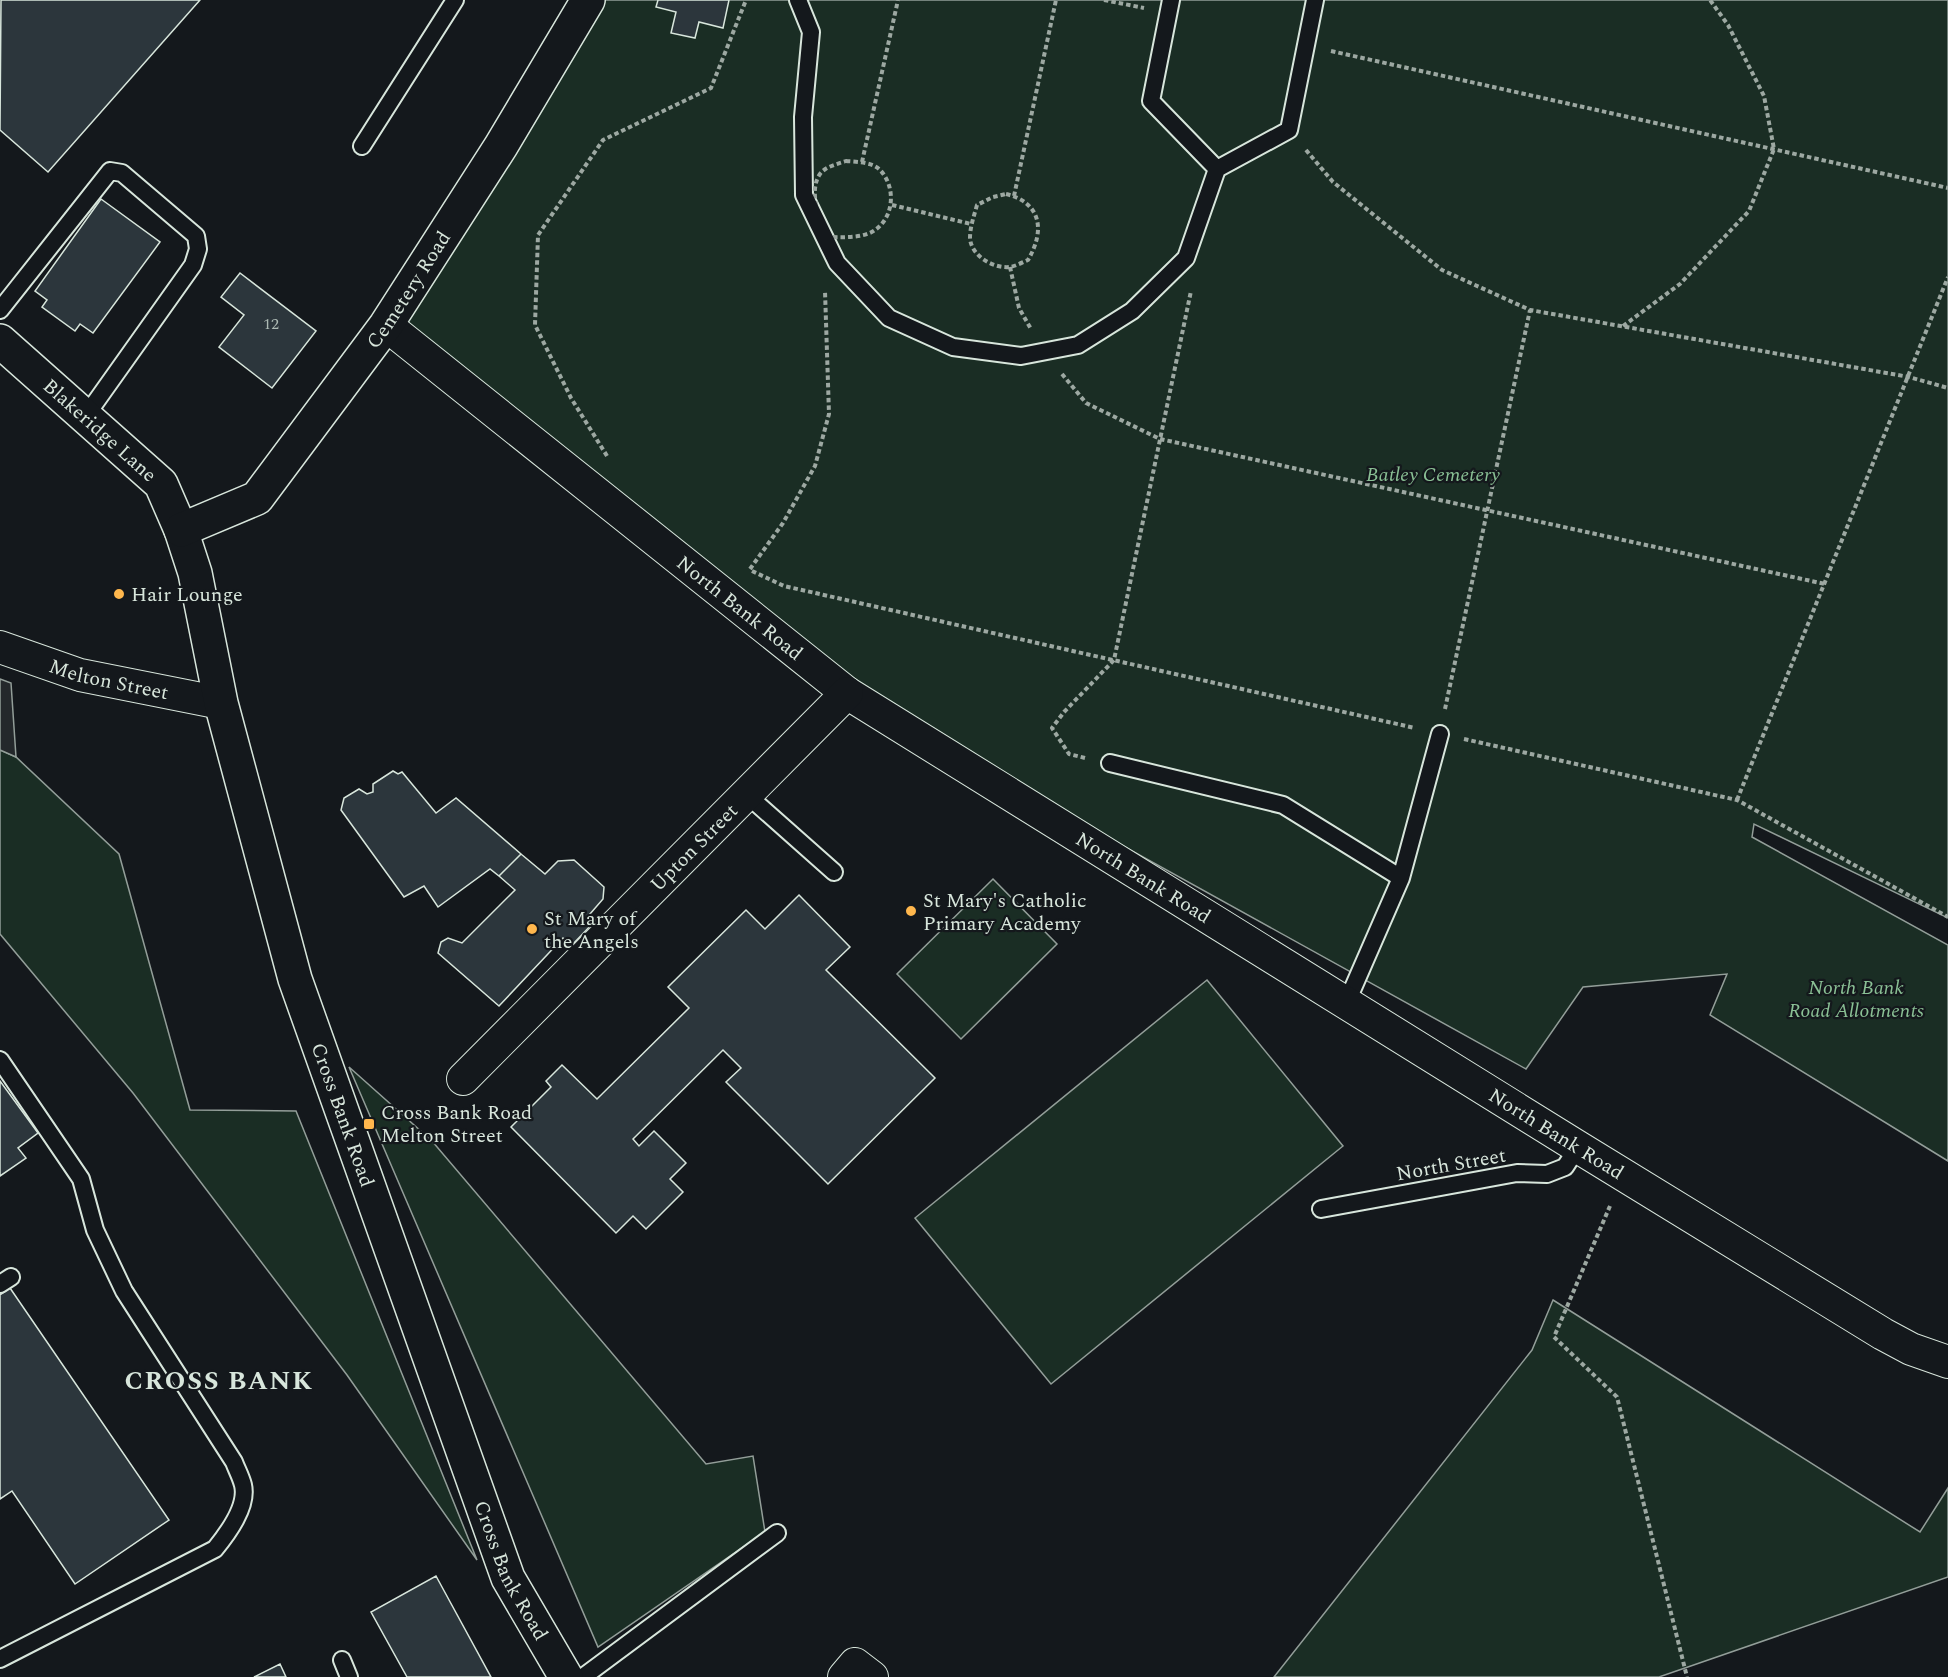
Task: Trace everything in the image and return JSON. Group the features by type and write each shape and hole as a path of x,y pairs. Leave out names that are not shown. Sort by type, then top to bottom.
{"street":[{"name":"Cemetery Road","path":"182,530 257,498 386,325 501,146 588,0"},
{"name":"North Bank Road","path":"386,325 847,693 1346,1004 1883,1334 1911,1349 1948,1362"},
{"name":"Blakeridge Lane","path":"0,341 161,484 182,530"},
{"name":"Cross Bank Road","path":"182,530 195,573 221,703 295,979 508,1578 566,1677"},
{"name":"Melton Street","path":"0,647 80,675 221,703"},
{"name":"Upton Street","path":"463,1079 847,693"},
{"path":"844,1677 855,1664 872,1677"}],"lane":[{"path":"362,146 455,0"},
{"path":"798,0 811,33 804,117 804,195 825,243 837,263 889,318 953,347 1021,356 1078,345 1132,311 1186,258 1217,169 1289,130 1315,0"},
{"path":"1169,7 1151,101 1217,169"},
{"path":"0,310 110,171 122,173 196,236 198,249 193,265 85,417"},
{"path":"1346,1004 1401,878 1440,734"},
{"path":"1110,763 1283,805 1401,878"},
{"path":"746,794 834,872"},
{"path":"0,1059 81,1179 95,1230 124,1291 234,1462 244,1487 239,1512 230,1531 215,1549 0,1659"},
{"name":"North Street","path":"1321,1209 1516,1173 1546,1174 1564,1167 1578,1147"},
{"path":"583,1677 777,1533"},
{"path":"342,1660 350,1677"}],"path":[{"path":"611,462 571,398 535,325 538,235 603,141 711,88 746,0"},
{"path":"862,162 898,0"},
{"path":"1014,196 1056,0"},
{"path":"1104,0 1169,7"},
{"path":"1622,327 1680,284 1749,211 1774,149 1764,96 1728,25 1710,0"},
{"path":"1306,45 1948,188"},
{"path":"1289,130 1333,182 1442,270 1530,310 1910,377 1948,388"},
{"path":"846,161 862,162 881,170 888,183 892,205 886,218 875,230 825,243 815,190 820,174 831,166 846,161"},
{"path":"1006,194 1014,196 1024,201 1035,213 1039,227 1037,246 1028,260 1010,267 992,265 977,253 970,241 971,224 977,205 993,197 1006,194"},
{"path":"892,205 971,224"},
{"path":"1010,267 1019,308 1043,351 1086,403 1160,439 1825,584"},
{"path":"1737,800 1910,377 1948,277"},
{"path":"750,569 783,523 815,466 829,414 825,284"},
{"path":"1110,763 1069,754 1052,729 1064,712 1114,660 1192,286"},
{"path":"1440,734 1530,310"},
{"path":"740,564 784,586 1737,800 1948,917"},
{"path":"1623,1175 1554,1336 1617,1397 1687,1677"}],"green space":[{"name":"Batley Cemetery","path":"588,0 1948,0 1948,918 1754,824 1752,837 1948,945 1948,1161 1710,1015 1727,974 1583,987 1526,1069 847,693 386,325"},
{"path":"0,750 16,757 119,854 190,1110 296,1111 477,1560 347,1375 133,1093 0,934"},
{"path":"993,879 1057,944 961,1039 897,974"},
{"path":"1207,980 1343,1146 1051,1384 915,1218"},
{"path":"349,1067 432,1141 706,1464 753,1456 765,1532 598,1647"},
{"path":"1553,1300 1920,1532 1948,1488 1948,1577 1659,1677 1274,1677 1532,1350"}],"shaded area":[{"path":"0,679 11,683 16,757 0,750"}],"building":[{"path":"1,0 200,0 48,172 0,130"},
{"path":"658,0 729,0 723,28 699,22 695,38 671,33 676,12 656,7"},
{"path":"101,199 160,242 93,333 80,324 75,331 42,307 47,300 35,291"},
{"path":"240,273 316,331 272,388 219,347 244,315 221,297"},
{"path":"393,771 398,774 402,772 436,813 456,798 521,854 499,876 490,869 438,907 424,886 404,897 341,810 344,798 359,789 367,794 373,792 373,784"},
{"name":"St Mary of the Angels","path":"521,854 545,874 558,861 574,860 604,887 603,899 590,914 596,920 572,945 563,938 499,1006 438,953 441,942 448,938 462,943 515,890 499,876"},
{"path":"799,895 850,947 826,970 935,1078 828,1184 726,1082 741,1068 723,1050 633,1139 639,1146 654,1131 686,1163 670,1179 683,1192 646,1229 633,1216 616,1233 511,1127 551,1087 546,1081 562,1065 597,1099 689,1008 668,987 746,910 765,929"},
{"path":"0,1081 38,1133 18,1148 26,1158 0,1176"},
{"path":"10,1288 169,1520 75,1584 12,1491 0,1499 0,1295"},
{"path":"436,1576 491,1677 407,1677 371,1612"},
{"path":"280,1664 286,1677 254,1677"}],"place":[{"name":"Hair Lounge","path":"119,594"},
{"name":"St Mary's Catholic Primary Academy","path":"911,911"},
{"name":"St Mary of the Angels","path":"532,929"},
{"name":"Cross Bank Road Melton Street","path":"369,1124"}],"district":[{"name":"CROSS BANK","path":"219,1380"}],"park label":[{"name":"North Bank Road Allotments","path":"1856,998"}]}
